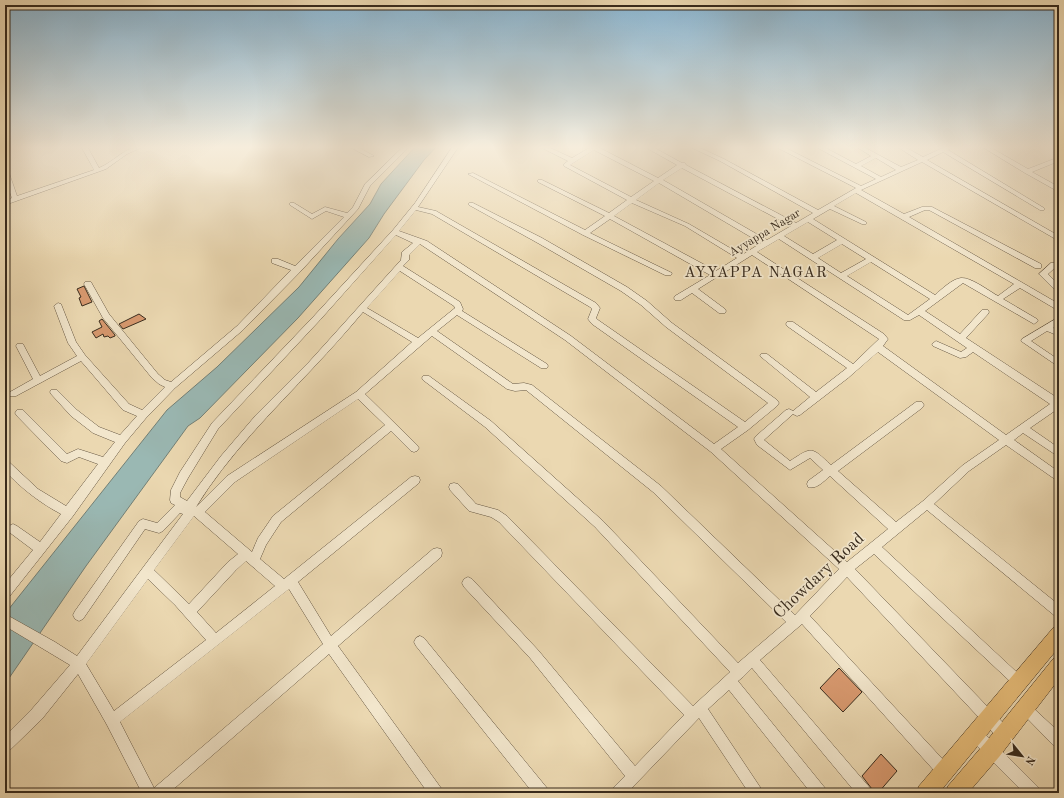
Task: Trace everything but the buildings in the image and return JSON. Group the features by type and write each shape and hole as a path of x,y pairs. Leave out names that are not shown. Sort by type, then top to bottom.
{"highway":[{"path":"926,793 1059,634"},
{"path":"955,793 992,750 1025,708 1057,672"}],"street":[{"path":"10,183 15,199"},
{"path":"5,203 60,183"},
{"path":"5,593 41,550 105,462 143,416 172,386 240,328 297,270 356,208 369,183"},
{"path":"431,183 395,232 317,318 215,426 184,475 175,493 175,500 190,509 250,558 287,583 436,793"},
{"path":"489,183 585,233 668,273"},
{"path":"544,183 610,216 717,275"},
{"path":"600,183 632,200 687,225 742,258"},
{"path":"585,233 654,183"},
{"path":"664,183 766,243"},
{"path":"718,183 796,226"},
{"path":"765,183 819,213"},
{"path":"848,183 1059,308"},
{"name":"Ayyappa Nagar","path":"678,298 766,243 859,189 872,183"},
{"path":"964,183 1059,239"},
{"path":"1001,183 1042,209"},
{"path":"1049,183 1059,190"},
{"path":"292,204 312,217 325,209 348,216"},
{"path":"471,204 539,240 644,302 669,325 774,403 745,427 714,449"},
{"path":"829,206 864,223"},
{"path":"414,208 434,212 593,305 596,308 592,319 595,322 745,427"},
{"path":"904,217 924,208 930,208 1038,266"},
{"path":"808,219 934,298"},
{"path":"395,232 424,243 568,338 714,449 847,569 1004,734"},
{"path":"779,236 904,316 910,318 934,298 962,280 967,281 1034,321"},
{"path":"812,258 843,240"},
{"path":"5,745 37,714 78,664 147,571 224,459 244,435 399,267 405,260 405,254 418,242"},
{"path":"752,252 884,339 878,347 853,368 759,438 759,441 788,466 792,466 810,454 896,529"},
{"path":"841,276 871,259"},
{"path":"275,261 297,270"},
{"path":"1054,264 1043,274 1059,289"},
{"path":"79,615 143,524 159,528 190,509 231,479 359,394 418,342 459,309 457,304 399,267"},
{"path":"88,284 106,316 155,376 162,382 172,386"},
{"path":"998,299 1020,284"},
{"path":"693,289 722,310"},
{"path":"58,306 72,343 82,357 126,407 143,416"},
{"path":"362,308 418,342"},
{"path":"456,311 544,366"},
{"path":"919,311 1058,403"},
{"path":"960,339 986,312"},
{"path":"1059,320 1025,341 1059,364"},
{"path":"790,324 853,368"},
{"path":"1046,328 1059,334"},
{"path":"431,331 510,387 529,387 656,489 799,619 944,771"},
{"path":"936,344 960,355 963,355 973,348"},
{"path":"20,346 38,380"},
{"path":"878,347 1059,478"},
{"path":"764,356 816,397"},
{"path":"13,394 82,357"},
{"path":"426,378 488,424 599,524 734,677 820,793"},
{"path":"54,392 74,413 96,430 122,440"},
{"path":"359,394 414,448"},
{"name":"Chowdary Road","path":"618,793 697,711 752,659 799,619 847,569 927,504 966,468 1024,429 1058,403"},
{"path":"812,484 919,405"},
{"path":"20,412 64,458 67,459 78,453 105,462"},
{"path":"189,612 232,566 250,558 277,519 390,426"},
{"path":"1024,429 1059,453"},
{"path":"5,464 18,478 41,498 69,513"},
{"path":"112,720 215,641 415,480"},
{"path":"454,487 473,508 494,514 503,519 697,711 757,793"},
{"path":"927,504 1059,612"},
{"path":"13,530 41,550"},
{"path":"874,547 1019,682"},
{"path":"159,793 436,553"},
{"path":"147,571 189,612 215,641"},
{"path":"468,583 534,654 634,776"},
{"path":"5,620 51,646 78,664 112,720 150,793"},
{"path":"420,642 542,793"},
{"path":"752,659 865,793"},
{"path":"1025,708 1059,741"},
{"path":"976,734 1034,793"}],"water":[{"path":"407,183 384,214 369,238 298,318 200,418 188,426 86,566 5,684 5,614 167,410 217,367 299,287 338,239 370,204 381,184"}],"district":[{"name":"AYYAPPA NAGAR","path":"756,273"}]}
